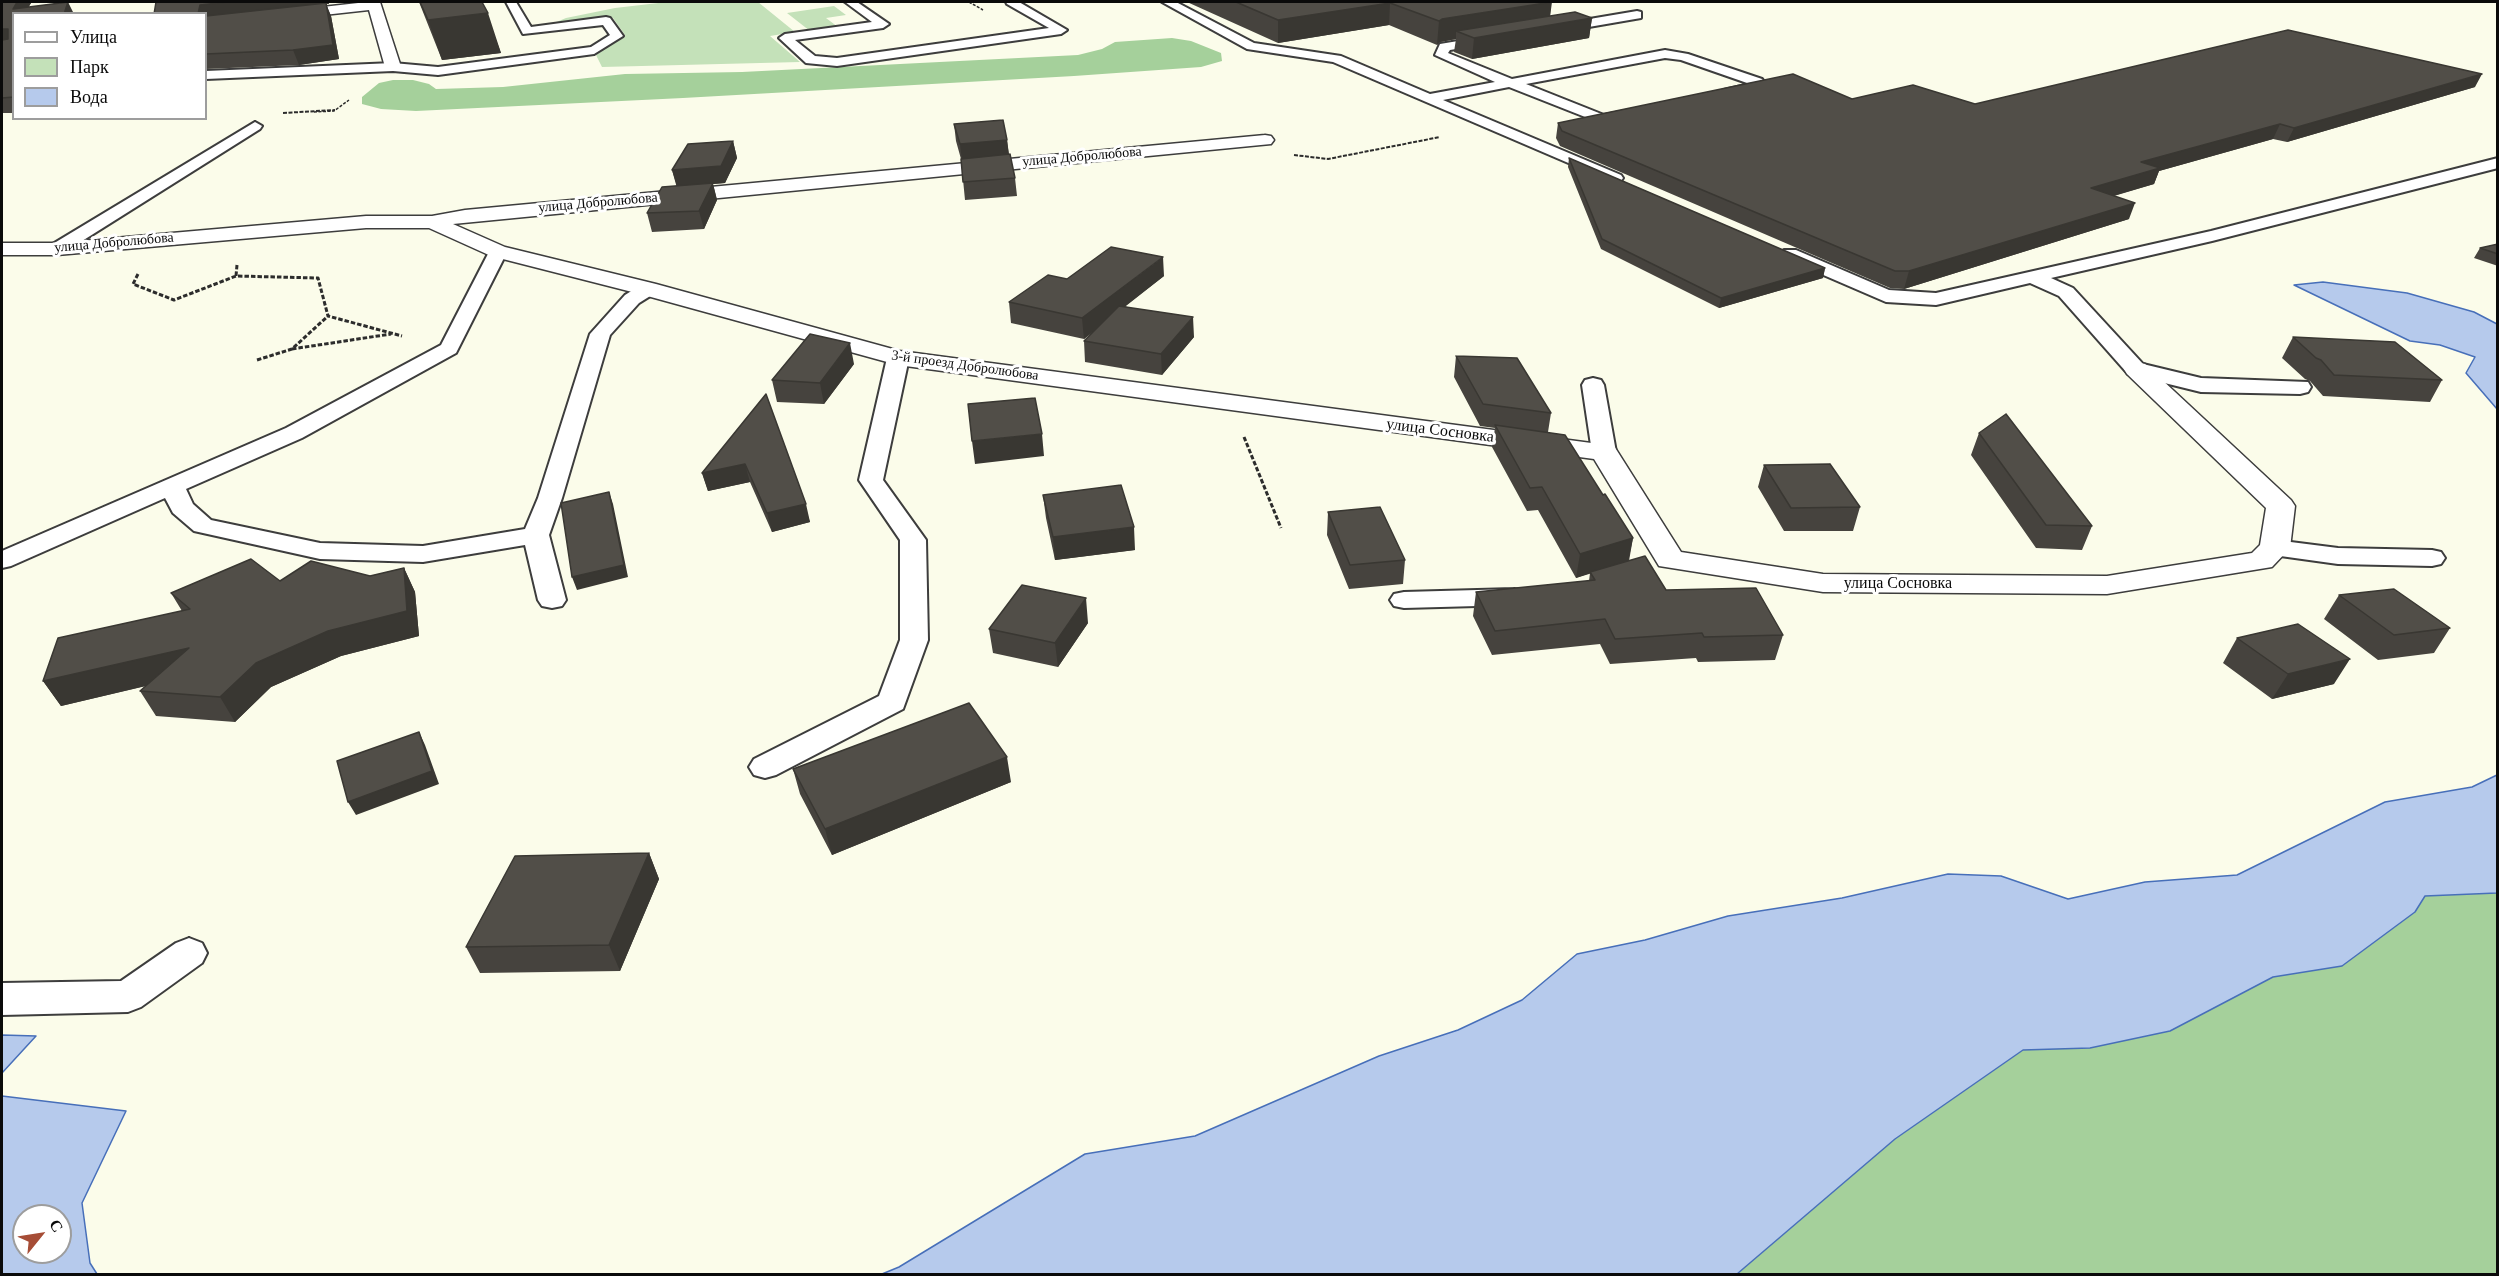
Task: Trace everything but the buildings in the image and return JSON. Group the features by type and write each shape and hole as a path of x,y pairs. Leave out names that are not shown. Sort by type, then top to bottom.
{"street":[{"path":"207,24 373,3 393,66"},
{"name":"улица Добролюбова","path":"2,249 57,249 366,222 432,222 477,214 1256,141"},
{"name":"3-й проезд Добролюбова","path":"432,222 498,252 648,289 898,358 1336,417"},
{"path":"2136,369 2281,506 2275,548"},
{"name":"улица Сосновка","path":"1336,417 1604,452 1659,563 1824,584 2107,585 2261,561 2275,548"}],"lane":[{"path":"207,75 393,66 438,71 594,50 617,36 606,21 527,31 511,2"},
{"path":"850,2 883,24 786,38 811,60 837,62 1061,30 1011,2"},
{"path":"1168,2 1251,46 1336,59 1626,183"},
{"path":"1536,32 1637,15"},
{"path":"1513,36 1445,47 1442,55 1603,120 1648,110"},
{"path":"1430,98 1665,54 1683,57 1757,81 1760,86 1715,96"},
{"path":"57,249 255,126"},
{"path":"1777,249 1886,296 1936,299 2212,236 2498,163"},
{"path":"2,560 294,433 449,349 498,252"},
{"path":"2031,277 2066,292 2136,369 2201,385 2300,387"},
{"path":"552,600 536,535 550,498 600,334 632,299 648,289"},
{"path":"765,767 892,702 914,640 913,540 871,480 898,358"},
{"path":"1593,385 1604,452"},
{"path":"172,486 182,508 202,526 320,551 423,554 536,535"},
{"path":"2275,548 2338,556 2432,558"},
{"path":"1404,600 1540,596"},
{"path":"2,999 128,996 189,953"}],"path":[{"path":"1256,141 1297,156 1328,159 1496,126"},
{"path":"236,276 241,233"},
{"path":"155,240 133,285 174,300 236,276 318,278 328,316"},
{"path":"328,316 449,349"},
{"path":"292,349 328,316"},
{"path":"257,360 292,349 395,334"},
{"path":"1230,403 1281,528"}],"green space":[{"path":"667,2 758,2 795,32 770,36 800,62 602,67 596,55 625,35 613,18 547,26 566,18 615,8"},
{"path":"834,6 846,15 826,18 838,27 810,31 787,13"},
{"path":"1172,38 1191,41 1221,53 1222,61 1201,67 1074,76 683,98 416,111 381,109 362,104 362,97 379,83 393,80 413,80 429,84 436,89 503,87 625,74 742,72 1078,55 1102,49 1115,42"},
{"path":"2497,893 2497,1274 1737,1274 1895,1139 2023,1050 2090,1048 2227,1000 2273,977 2342,966 2415,912 2425,896"}],"water":[{"path":"2323,282 2407,293 2474,312 2497,324 2497,409 2466,373 2475,357 2440,345 2410,341 2294,285"},
{"path":"2497,775 2497,893 2425,896 2415,912 2342,966 2273,977 2170,1031 2090,1048 2023,1050 1895,1139 1737,1274 882,1274 899,1267 1085,1154 1195,1136 1379,1056 1458,1030 1522,1000 1577,954 1645,940 1728,916 1842,898 1948,874 2001,876 2068,899 2145,882 2237,875 2385,802 2472,787"},
{"path":"2,1035 36,1036 2,1073"},
{"path":"2,1096 126,1111 82,1203 90,1263 97,1274 2,1274"}]}
